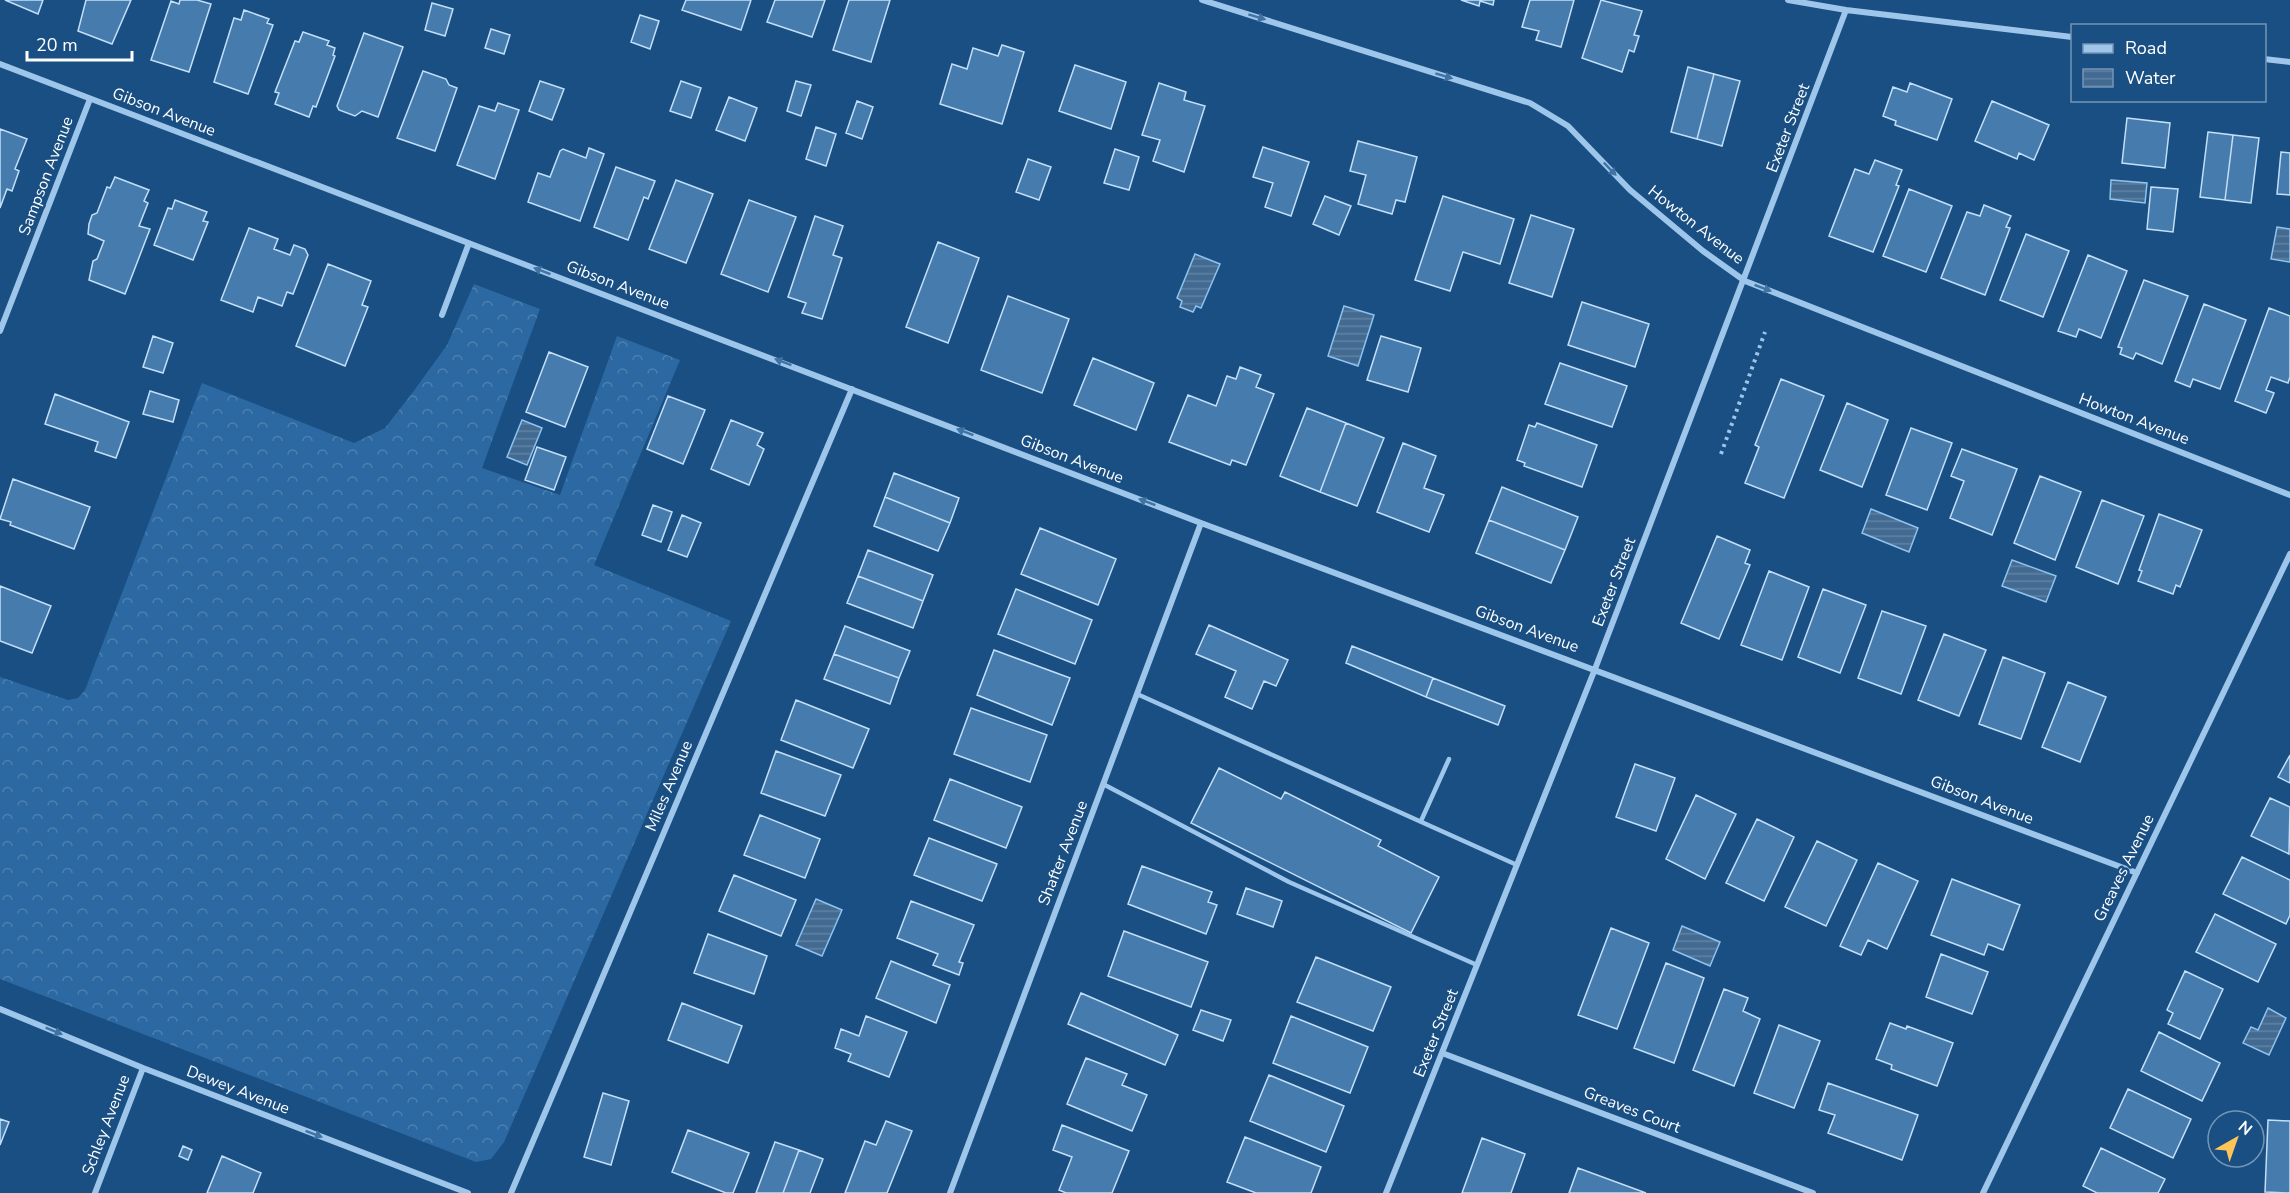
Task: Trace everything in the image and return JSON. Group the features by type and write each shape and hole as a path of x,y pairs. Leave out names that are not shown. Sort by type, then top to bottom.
{"street":[{"name":"Howton Avenue","path":"1202,0 1530,103 1568,126 1630,190 1703,251 1744,280 2290,495"},
{"path":"1788,0 1846,10 2071,37"},
{"name":"Exeter Street","path":"1386,1193 1595,669 1846,10"},
{"path":"2266,59 2290,62"},
{"name":"Gibson Avenue","path":"0,64 1202,523 2137,873"},
{"name":"Sampson Avenue","path":"0,331 90,99"},
{"path":"442,315 469,243"},
{"name":"Miles Avenue","path":"511,1193 852,389"},
{"name":"Shafter Avenue","path":"950,1193 1202,523"},
{"name":"Greaves Avenue","path":"1983,1193 2290,555"},
{"name":"Dewey Avenue","path":"0,1009 143,1068 468,1193"},
{"name":"Greaves Court","path":"1442,1053 1813,1193"},
{"name":"Schley Avenue","path":"95,1193 143,1068"}],"lane":[{"path":"1137,694 1517,865"},
{"path":"1421,821 1449,759"},
{"path":"1103,784 1289,882 1477,965"}],"path":[{"path":"1720,454 1765,332"}],"green space":[{"path":"474,284 540,309 482,468 560,495 617,336 680,360 594,565 731,621 504,1142 491,1159 476,1162 0,979 0,677 68,700 78,698 85,690 202,383 354,443 385,428 413,392 447,345"}],"water":[{"path":"2111,180 2147,183 2145,203 2110,199"},
{"path":"2277,227 2290,229 2290,262 2271,259"},
{"path":"1195,254 1220,264 1201,308 1196,306 1193,312 1180,307 1182,301 1177,298"},
{"path":"1344,306 1374,315 1358,366 1328,356"},
{"path":"522,420 542,428 527,465 507,457"},
{"path":"1871,509 1918,528 1909,552 1862,533"},
{"path":"2012,560 2056,576 2046,602 2002,586"},
{"path":"816,899 842,910 822,956 796,945"},
{"path":"1682,926 1720,942 1710,966 1673,950"},
{"path":"2268,1008 2286,1018 2269,1055 2243,1043 2251,1027 2258,1030"}],"building":[{"path":"5,0 43,0 38,14"},
{"path":"86,0 131,0 112,44 78,31"},
{"path":"180,0 197,0 211,4 189,72 151,60 171,1 179,4"},
{"path":"686,0 751,0 741,30 682,10"},
{"path":"775,0 825,0 812,37 767,22"},
{"path":"849,0 890,0 871,62 833,50"},
{"path":"1461,0 1494,0 1493,5 1480,1 1479,6"},
{"path":"1530,0 1574,0 1561,47 1536,40 1539,31 1522,27"},
{"path":"1601,0 1642,11 1634,35 1639,36 1634,52 1629,50 1622,72 1582,58"},
{"path":"432,3 453,9 445,36 425,30"},
{"path":"244,10 269,19 267,23 273,25 248,94 214,82 234,18 241,20"},
{"path":"640,15 659,21 650,49 631,42"},
{"path":"491,29 510,35 504,54 485,48"},
{"path":"303,32 329,41 327,45 335,48 333,55 335,56 316,107 313,106 309,117 275,104 279,93 275,92 295,41 299,42"},
{"path":"364,33 403,47 378,117 362,111 355,116 339,110 337,106"},
{"path":"1002,45 1024,52 1002,124 940,104 952,64 967,69 973,48 998,56"},
{"path":"1075,65 1126,82 1111,129 1059,111"},
{"path":"1688,67 1714,74 1697,139 1671,132"},
{"path":"423,71 446,79 449,85 457,88 435,151 397,138"},
{"path":"1714,74 1740,81 1722,146 1697,139"},
{"path":"540,81 564,89 552,120 529,111"},
{"path":"681,81 701,88 691,118 670,111"},
{"path":"796,81 811,85 801,116 787,111"},
{"path":"1159,83 1186,92 1184,100 1205,106 1184,172 1153,161 1160,140 1142,135"},
{"path":"1910,83 1952,99 1937,140 1895,125 1896,121 1883,116 1893,87 1907,92"},
{"path":"729,97 757,108 745,141 716,130"},
{"path":"857,101 873,107 862,139 846,133"},
{"path":"1992,101 2049,125 2034,160 2019,153 2017,159 1975,141"},
{"path":"498,103 519,110 495,179 457,165 479,106 495,111"},
{"path":"2127,118 2170,123 2165,168 2122,163"},
{"path":"816,127 836,134 826,166 806,159"},
{"path":"0,129 27,139 15,169 19,171 12,191 7,189 0,208"},
{"path":"2208,132 2233,135 2225,200 2200,197"},
{"path":"2233,135 2259,138 2251,203 2225,200"},
{"path":"1358,141 1417,157 1405,202 1396,200 1392,214 1358,204 1366,175 1350,171"},
{"path":"1263,147 1309,162 1291,216 1265,207 1273,183 1253,177"},
{"path":"589,148 604,154 580,221 528,202 538,173 550,177 560,151 563,149 586,158"},
{"path":"1115,149 1139,157 1129,190 1104,183"},
{"path":"2281,152 2290,153 2290,195 2277,194"},
{"path":"1028,159 1051,167 1039,200 1016,192"},
{"path":"1875,160 1902,170 1896,185 1899,186 1873,252 1829,236 1855,169 1869,174"},
{"path":"616,167 655,181 648,199 644,197 628,240 594,227"},
{"path":"115,177 149,190 144,201 148,203 139,226 150,229 125,294 89,280 93,261 97,259 104,241 88,234 89,224 92,215 97,213 107,187 110,188"},
{"path":"676,180 713,194 686,263 649,249"},
{"path":"2151,187 2178,189 2173,232 2147,229"},
{"path":"1909,189 1952,206 1926,272 1883,256"},
{"path":"1325,196 1351,206 1339,235 1313,224"},
{"path":"1443,196 1514,219 1500,264 1463,252 1450,291 1415,280"},
{"path":"175,200 207,212 203,221 208,222 193,260 154,245 168,208 172,209"},
{"path":"749,200 796,217 768,292 721,274"},
{"path":"1984,205 2011,216 2006,227 2010,228 1985,295 1941,278 1967,212 1980,216"},
{"path":"1531,215 1574,229 1552,297 1509,283"},
{"path":"815,216 843,226 833,255 842,258 822,319 802,313 806,303 788,297"},
{"path":"249,228 278,239 274,249 290,255 294,245 305,249 308,255 293,294 287,292 282,306 258,297 253,312 221,300"},
{"path":"2026,234 2069,251 2043,317 2000,300"},
{"path":"938,242 979,258 948,343 906,327"},
{"path":"2088,255 2127,271 2101,338 2079,329 2076,337 2058,331"},
{"path":"328,264 371,281 362,305 368,307 345,366 296,346"},
{"path":"2144,280 2188,296 2162,364 2136,353 2133,359 2120,354 2122,348 2118,347"},
{"path":"1008,296 1069,319 1042,393 981,370"},
{"path":"1582,302 1649,324 1635,367 1568,345"},
{"path":"2204,304 2246,320 2220,389 2193,379 2190,387 2175,381"},
{"path":"2269,308 2290,316 2290,377 2288,383 2271,377 2266,390 2274,393 2266,413 2235,401"},
{"path":"153,336 173,343 163,373 143,367"},
{"path":"1381,336 1421,348 1408,392 1367,380"},
{"path":"549,352 588,367 565,427 526,412"},
{"path":"1093,358 1154,383 1136,430 1074,405"},
{"path":"1560,363 1627,386 1612,427 1545,404"},
{"path":"1240,367 1261,375 1256,387 1274,394 1246,465 1232,460 1230,465 1169,442 1188,395 1216,406 1227,376 1236,379"},
{"path":"1781,379 1824,396 1784,498 1745,483 1759,447 1755,445"},
{"path":"150,391 179,400 173,422 143,414"},
{"path":"55,394 129,422 116,458 95,451 98,442 45,424"},
{"path":"668,396 705,410 683,464 647,449"},
{"path":"1847,403 1888,420 1862,487 1820,470"},
{"path":"1307,408 1346,423 1320,492 1280,476"},
{"path":"731,420 763,433 757,445 764,449 749,485 711,469"},
{"path":"1346,423 1384,438 1357,506 1320,492"},
{"path":"1537,423 1597,445 1582,487 1524,466 1525,463 1517,460 1529,425 1535,427"},
{"path":"1911,428 1952,443 1927,510 1886,495"},
{"path":"1403,443 1436,456 1424,488 1444,495 1429,532 1377,512"},
{"path":"537,447 566,457 554,490 525,480"},
{"path":"1962,449 2017,469 1992,535 1950,518 1964,481 1951,476"},
{"path":"894,473 959,498 950,523 885,497"},
{"path":"2040,476 2081,492 2055,560 2014,543"},
{"path":"13,479 90,507 74,549 10,525 11,522 0,519"},
{"path":"1502,487 1578,517 1565,550 1489,520"},
{"path":"885,497 950,523 938,551 874,526"},
{"path":"2102,500 2144,516 2118,584 2076,567"},
{"path":"653,505 672,512 661,542 642,535"},
{"path":"2159,514 2202,530 2180,587 2176,585 2173,594 2138,581 2142,571 2139,570"},
{"path":"682,515 701,523 687,557 668,550"},
{"path":"1489,520 1565,550 1551,583 1476,553"},
{"path":"1040,528 1116,559 1098,605 1021,574"},
{"path":"1717,536 1750,550 1745,563 1750,565 1719,639 1681,623"},
{"path":"868,550 933,575 923,601 858,576"},
{"path":"1769,571 1809,587 1782,660 1741,645"},
{"path":"858,576 923,601 913,628 847,603"},
{"path":"0,586 51,606 32,653 0,641"},
{"path":"1016,589 1092,620 1075,664 998,634"},
{"path":"1823,589 1866,605 1840,673 1798,657"},
{"path":"1882,611 1926,626 1901,694 1858,678"},
{"path":"1209,625 1288,660 1276,686 1264,681 1252,709 1225,697 1236,671 1196,654"},
{"path":"845,626 910,651 899,678 834,654"},
{"path":"1944,634 1986,650 1959,716 1918,700"},
{"path":"1352,646 1433,678 1426,697 1346,663"},
{"path":"994,650 1070,678 1052,725 977,695"},
{"path":"834,654 899,678 890,704 824,679"},
{"path":"2003,657 2045,673 2021,739 1979,724"},
{"path":"1433,678 1505,706 1498,725 1426,697"},
{"path":"2068,682 2106,697 2080,762 2042,747"},
{"path":"796,700 869,729 853,768 781,740"},
{"path":"971,708 1047,735 1030,782 954,754"},
{"path":"776,751 841,775 825,816 761,793"},
{"path":"2290,755 2290,783 2278,777"},
{"path":"1635,764 1675,778 1656,831 1616,817"},
{"path":"1219,768 1281,799 1285,792 1381,840 1378,846 1439,877 1411,933 1191,823"},
{"path":"950,779 1022,807 1006,848 934,820"},
{"path":"1696,795 1736,814 1705,879 1666,859"},
{"path":"2270,798 2290,807 2289,854 2251,836"},
{"path":"760,815 820,839 805,878 744,855"},
{"path":"1757,819 1794,837 1764,901 1726,883"},
{"path":"929,838 997,864 982,901 914,875"},
{"path":"1817,841 1857,860 1826,926 1785,907"},
{"path":"2242,857 2290,880 2290,915 2286,924 2223,894"},
{"path":"1878,863 1918,881 1887,949 1868,940 1861,955 1840,946"},
{"path":"1142,866 1212,892 1208,902 1217,905 1206,934 1128,904"},
{"path":"734,875 796,900 781,936 719,911"},
{"path":"1952,879 2020,905 2003,950 1988,944 1984,955 1931,935"},
{"path":"1246,888 1282,901 1273,927 1237,914"},
{"path":"911,901 974,925 959,962 963,963 959,975 933,965 938,954 897,938"},
{"path":"2215,914 2276,944 2258,982 2196,952"},
{"path":"1611,928 1649,943 1617,1029 1578,1015"},
{"path":"1124,931 1208,962 1191,1007 1108,976"},
{"path":"708,934 767,956 754,994 694,973"},
{"path":"1941,954 1988,972 1972,1014 1926,997"},
{"path":"1316,957 1391,987 1373,1031 1297,1002"},
{"path":"891,961 950,985 936,1023 876,998"},
{"path":"1666,963 1704,978 1674,1063 1634,1048"},
{"path":"2185,971 2223,989 2200,1039 2168,1024 2173,1013 2167,1010"},
{"path":"1724,989 1748,998 1743,1011 1760,1019 1734,1086 1693,1070"},
{"path":"1081,993 1178,1035 1165,1065 1068,1024"},
{"path":"682,1003 742,1026 728,1063 668,1040"},
{"path":"1201,1010 1231,1020 1223,1041 1193,1030"},
{"path":"866,1016 907,1032 889,1077 848,1061 851,1054 835,1048 841,1029 859,1036"},
{"path":"1291,1016 1368,1047 1350,1093 1273,1063"},
{"path":"1890,1023 1906,1029 1907,1026 1953,1043 1937,1086 1891,1069 1892,1065 1876,1059"},
{"path":"1779,1025 1820,1041 1794,1108 1754,1093"},
{"path":"2159,1032 2220,1063 2202,1101 2141,1071"},
{"path":"1086,1058 1127,1074 1122,1085 1147,1095 1132,1131 1067,1104"},
{"path":"1269,1075 1344,1106 1326,1152 1250,1121"},
{"path":"1828,1083 1918,1115 1902,1160 1828,1133 1835,1115 1819,1110"},
{"path":"2128,1089 2191,1119 2173,1158 2110,1128"},
{"path":"603,1093 629,1101 611,1165 584,1157"},
{"path":"0,1119 9,1122 0,1145"},
{"path":"2268,1120 2290,1121 2290,1193 2265,1192"},
{"path":"886,1121 912,1131 887,1193 845,1193 865,1141 876,1145"},
{"path":"1062,1125 1129,1151 1112,1193 1066,1193 1059,1190 1072,1157 1053,1150"},
{"path":"688,1130 749,1153 733,1193 726,1193 672,1172"},
{"path":"1245,1137 1321,1167 1311,1193 1256,1193 1227,1182"},
{"path":"1482,1138 1525,1154 1511,1193 1462,1193"},
{"path":"775,1142 799,1150 783,1193 756,1193"},
{"path":"183,1146 192,1150 188,1160 179,1156"},
{"path":"2101,1148 2165,1179 2158,1193 2097,1193 2083,1186"},
{"path":"799,1150 823,1159 810,1193 783,1193"},
{"path":"222,1156 261,1173 253,1193 207,1193"},
{"path":"1578,1168 1646,1193 1569,1193"}]}
